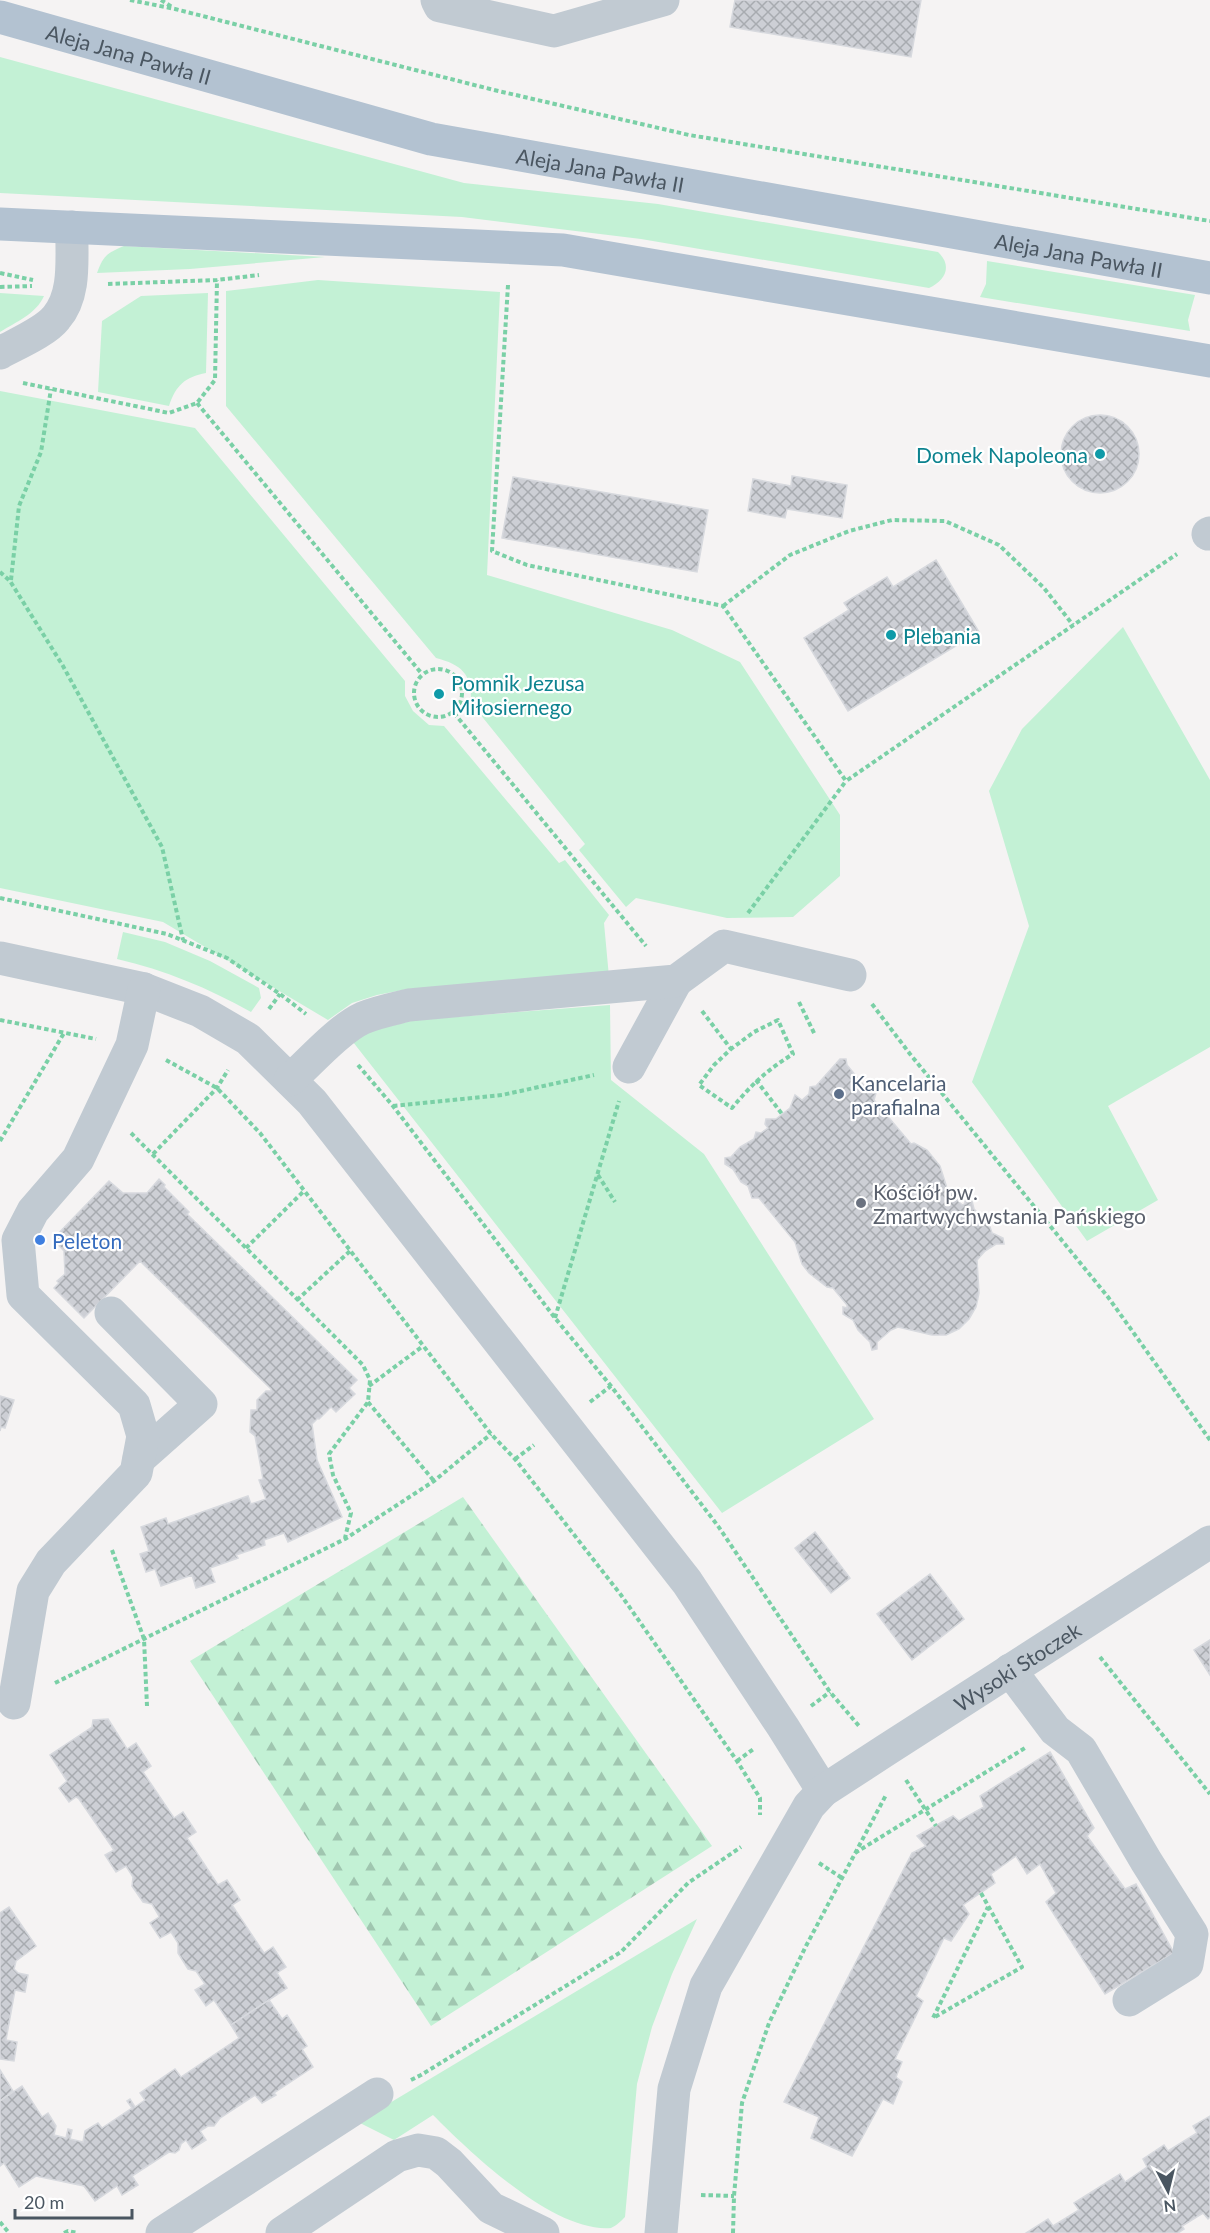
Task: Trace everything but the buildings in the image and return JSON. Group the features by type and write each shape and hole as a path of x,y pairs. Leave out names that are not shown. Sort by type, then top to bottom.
{"main road":[{"name":"Aleja Jana Pawła II","path":"0,17 432,139 1210,278"},
{"path":"0,224 563,250 1210,361"}],"street":[{"path":"437,0 440,6 554,31 663,0"},
{"path":"0,353 55,320 65,306 60,284 72,227"},
{"path":"629,1067 676,981 724,946 850,975"},
{"path":"0,958 144,989 200,1011 248,1039 312,1102 687,1582 823,1791"},
{"path":"290,1080 336,1038 361,1019 382,1011 409,1005 676,981"},
{"path":"14,1703 33,1592 51,1562 136,1473 139,1459 143,1436 134,1406 23,1295 18,1240 33,1211 78,1159 132,1045 144,989"},
{"path":"111,1312 201,1404 139,1459"},
{"name":"Wysoki Stoczek","path":"661,2233 675,2090 706,1986 809,1806 823,1791 1210,1542"},
{"path":"1010,1670 1055,1730 1081,1750 1192,1934 1187,1964 1129,2000"},
{"path":"162,2233 377,2094"},
{"path":"282,2233 396,2156 418,2150 436,2153 449,2163 491,2208 543,2233"}],"path":[{"path":"129,0 176,9 494,90 689,135 1210,221"},
{"path":"161,0 176,9"},
{"path":"0,273 60,284"},
{"path":"0,287 60,284 132,285 261,275"},
{"path":"21,383 169,413 197,404 215,380 217,280"},
{"path":"508,280 492,551 527,565 723,606 846,781"},
{"path":"10,581 19,506 41,452 52,389"},
{"path":"197,404 422,674"},
{"path":"723,606 790,555 849,531 892,520 945,521 999,545 1044,588 1073,626"},
{"path":"724,946 846,781 1209,533"},
{"path":"0,572 10,581 63,666 162,848 183,941"},
{"path":"434,668 447,670 458,677 463,689 462,702 454,713 442,717 429,716 419,708 414,697 415,684 422,674 434,668"},
{"path":"454,713 618,913"},
{"path":"850,975 918,1063 1108,1297 1210,1440"},
{"path":"153,1154 217,1088 280,994"},
{"path":"798,1000 815,1035"},
{"path":"0,1020 132,1045 175,1064 217,1088 260,1133 491,1434 516,1459 614,1586 737,1761 760,1798 760,1825"},
{"path":"710,1020 731,1049"},
{"path":"778,1020 793,1054 768,1069 732,1108 699,1085 714,1065 731,1049 754,1032 778,1020"},
{"path":"0,1141 64,1033"},
{"path":"393,1106 502,1095 629,1067 555,1318"},
{"path":"756,1080 782,1114"},
{"path":"104,1104 363,1365 370,1380 368,1402 328,1454 333,1475 351,1513 345,1539"},
{"path":"597,1175 615,1202"},
{"path":"246,1248 304,1191"},
{"path":"297,1300 350,1251"},
{"path":"369,1386 423,1346"},
{"path":"368,1402 434,1481"},
{"path":"14,1703 345,1539 434,1481 491,1434"},
{"path":"98,1513 144,1639 147,1706"},
{"path":"1078,1626 1093,1649 1210,1794"},
{"path":"855,1854 1055,1730"},
{"path":"886,1750 927,1809 936,1826"},
{"path":"377,2094 421,2075 621,1952 688,1883 747,1843 742,1853"},
{"path":"981,1893 1022,1967 933,2018 988,1907"},
{"path":"0,2222 9,2233"},
{"path":"64,2233 68,2231 78,2233"}],"green space":[{"path":"0,57 464,183 658,204 938,252 945,263 945,273 935,285 929,288 641,239 462,217 0,193"},
{"path":"124,246 325,257 190,269 97,273 106,256"},
{"path":"987,261 1195,295 1188,320 1190,331 980,297 986,284"},
{"path":"318,280 500,292 487,575 672,630 740,662 840,815 840,876 793,917 727,918 636,898 626,907 579,850 585,844 471,703 470,685 464,673 453,664 436,658 226,406 226,291"},
{"path":"0,293 44,296 31,313 0,332"},
{"path":"208,293 206,373 182,383 169,406 98,392 102,321 141,296"},
{"path":"0,391 195,428 405,681 405,696 413,711 429,725 444,726 559,863 565,860 609,915 604,923 609,977 408,989 352,1003 328,1020 163,922 0,888"},
{"path":"1123,627 1210,780 1210,1047 1108,1106 1158,1200 1087,1241 972,1082 1029,926 989,791 1022,729"},
{"path":"123,932 165,942 210,961 259,988 261,998 251,1012 186,981 117,959"},
{"path":"610,1005 611,1080 704,1154 874,1419 722,1513 353,1042 366,1032 415,1020"},
{"path":"463,1497 712,1846 431,2026 190,1661"},
{"path":"697,1919 672,1974 652,2027 637,2084 625,2217 613,2227 588,2226 564,2218 539,2204 490,2168 433,2115 394,2140 358,2122"}],"place":[{"name":"Domek Napoleona","path":"1100,454"},
{"name":"Plebania","path":"891,635"},
{"name":"Pomnik Jezusa Miłosiernego","path":"439,694"},
{"name":"Kancelaria parafialna","path":"839,1094"},
{"name":"Kościół pw. Zmartwychwstania Pańskiego","path":"861,1203"},
{"name":"Peleton","path":"40,1240"}]}
